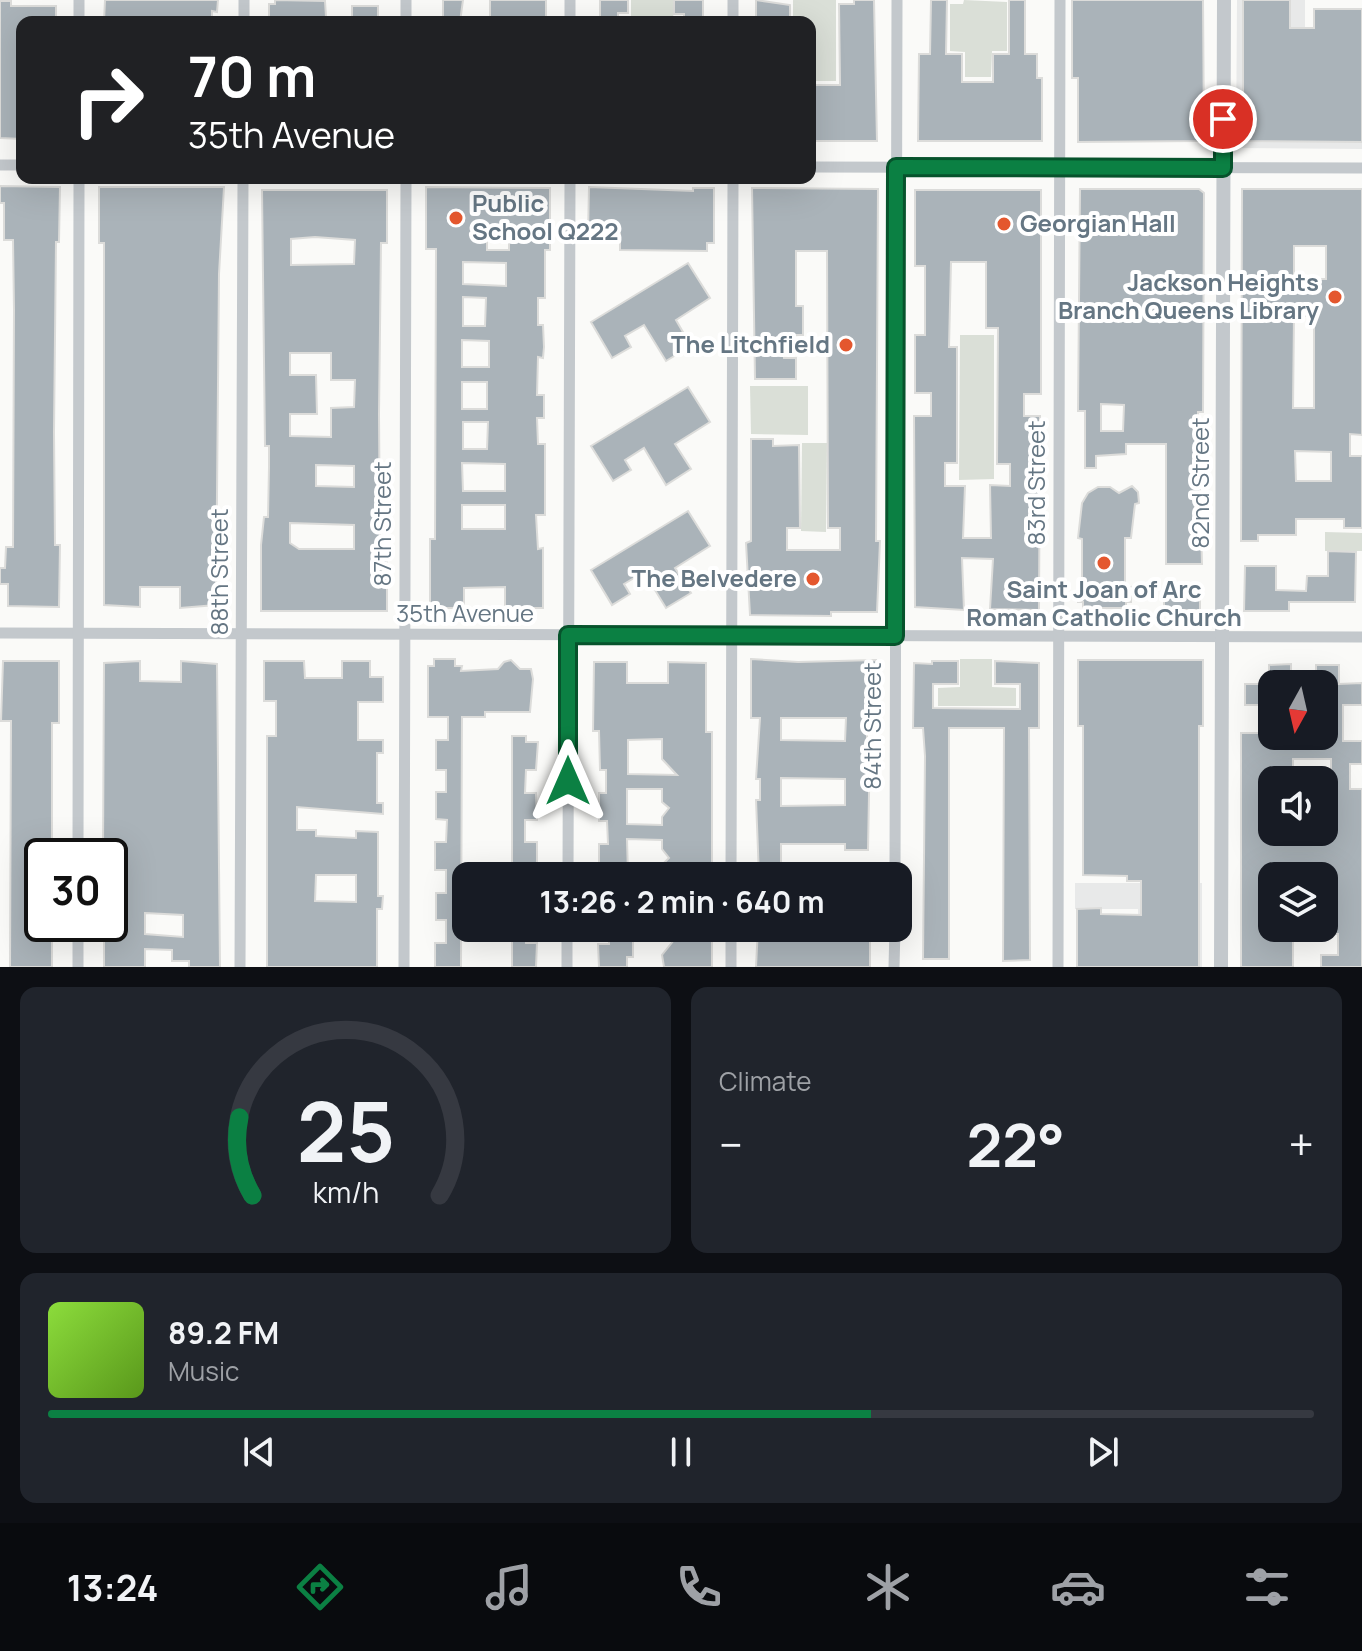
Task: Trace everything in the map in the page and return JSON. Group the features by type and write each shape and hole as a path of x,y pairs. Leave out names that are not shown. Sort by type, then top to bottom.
{"street":[{"name":"84th Street","path":"895,862 897,0"},
{"name":"83rd Street","path":"1058,967 1060,0"},
{"name":"82nd Street","path":"1221,967 1224,0"},
{"path":"816,167 1362,168"},
{"path":"78,838 79,184"},
{"name":"88th Street","path":"240,967 243,184"},
{"name":"87th Street","path":"404,967 406,184"},
{"path":"568,862 570,184"},
{"path":"731,862 733,184"},
{"name":"35th Avenue","path":"0,633 405,637 1362,637"},
{"path":"78,942 78,967"},
{"path":"567,942 567,967"},
{"path":"731,942 731,967"},
{"path":"894,967 895,942"}],"shaded area":[{"path":"631,0 674,0 673,16 631,16"},
{"path":"793,0 836,0 836,81 816,81 816,16 793,16"},
{"path":"964,0 1007,2 1007,51 992,51 991,77 965,77 965,52 950,51 950,4 963,4"},
{"path":"1237,0 1305,0 1305,78 1362,79 1362,149 1236,148"},
{"path":"960,335 994,335 994,479 959,480"},
{"path":"750,386 808,386 808,435 751,434"},
{"path":"802,443 827,443 826,532 801,531"},
{"path":"1325,532 1362,533 1362,551 1325,551"},
{"path":"960,659 992,659 992,687 1016,688 1016,706 938,706 938,688 960,687"},
{"path":"1075,883 1202,883 1202,967 1138,967 1138,909 1075,909"}],"building":[{"path":"105,0 218,0 217,12 212,11 212,16 104,16"},
{"path":"275,0 325,1 326,16 269,16 269,4 275,4"},
{"path":"443,0 463,0 461,16 443,16"},
{"path":"490,0 546,0 546,16 490,16"},
{"path":"600,0 628,0 628,13 600,16"},
{"path":"674,0 703,0 703,16 674,14"},
{"path":"756,0 790,5 790,16 756,16"},
{"path":"854,0 874,0 877,141 816,141 816,85 840,85 839,4 854,4"},
{"path":"931,0 947,0 946,54 962,54 962,82 993,82 993,54 1009,54 1009,0 1025,0 1025,54 1037,54 1037,78 1042,78 1042,141 918,141 919,54 930,54"},
{"path":"1072,0 1203,0 1204,138 1199,141 1078,142 1078,78 1072,78"},
{"path":"1243,0 1290,0 1290,28 1314,28 1314,9 1362,9 1362,142 1249,141 1243,135"},
{"path":"0,1 11,1 11,6 56,6 56,16 16,16 16,139 0,138"},
{"path":"352,6 378,6 378,16 352,16"},
{"path":"0,186 60,187 59,242 56,242 54,432 55,545 60,545 59,607 8,606 8,584 0,584 0,568 5,568 6,547 13,547 14,310 13,240 4,240 4,203 0,203"},
{"path":"99,187 224,187 219,274 216,605 180,608 180,587 140,587 140,607 104,605 104,243 99,243"},
{"path":"426,187 550,188 550,250 545,250 545,298 538,298 538,325 543,325 544,347 543,358 538,357 537,395 544,395 544,418 537,418 538,444 545,444 545,515 536,515 538,549 543,548 543,608 505,608 505,587 464,588 464,608 430,608 430,539 435,539 436,249 426,249","holes":["487,227 509,227 509,250 487,250","463,262 506,263 506,286 463,284","463,297 486,298 485,326 463,326","462,340 489,341 489,367 462,367","462,382 487,382 487,409 462,409","463,422 488,422 487,449 463,449","462,463 505,464 505,491 463,491","462,505 505,505 505,529 462,529"]},
{"path":"589,187 693,191 693,188 714,188 714,243 707,243 707,251 620,250 620,234 588,234"},
{"path":"752,188 878,189 876,541 880,541 877,612 831,612 831,616 750,615 746,543 751,541 751,439 773,439 773,446 799,445 800,528 787,528 787,550 840,550 840,528 828,528 827,251 796,251 796,306 803,306 803,335 784,335 784,358 796,358 796,379 755,379"},
{"path":"1080,189 1199,189 1204,193 1203,412 1198,412 1202,564 1166,564 1166,444 1126,444 1126,454 1096,456 1096,468 1085,468 1085,411 1078,411","holes":["1101,404 1124,405 1123,431 1101,431"]},
{"path":"1242,189 1362,189 1362,435 1350,434 1350,456 1362,456 1362,528 1344,528 1344,519 1296,519 1296,535 1258,535 1258,541 1241,541","holes":["1294,246 1326,246 1326,279 1294,279","1294,316 1314,316 1314,408 1293,408","1295,451 1331,452 1331,481 1296,481"]},
{"path":"262,190 387,190 387,243 381,243 379,414 380,545 387,545 387,611 261,611 261,545 264,517 268,517 269,446 265,446","holes":["291,239 355,240 354,264 291,265","290,353 331,353 331,380 355,380 354,407 331,408 331,437 290,436 290,414 317,414 316,375 290,375","316,465 354,466 354,487 316,486","290,523 354,525 354,549 299,549 290,543"]},
{"path":"915,190 1041,190 1041,394 1024,394 1024,416 1040,416 1039,610 990,609 993,559 962,558 964,610 915,607 914,416 931,416 931,393 915,393 915,335 925,335 925,266 915,266","holes":["951,262 986,262 986,328 998,328 997,464 1010,464 1010,486 990,485 991,538 963,538 965,486 945,486 945,463 957,463 957,347 949,347"]},
{"path":"688,263 710,298 676,320 691,346 666,361 644,325 625,336 631,347 612,358 591,322"},
{"path":"688,387 710,422 675,444 691,469 666,485 644,448 625,460 631,470 613,481 591,446"},
{"name":"Saint Joan of Arc Roman Catholic Church","path":"1132,486 1138,492 1139,503 1135,504 1131,538 1125,538 1125,588 1131,587 1131,602 1126,602 1126,608 1083,608 1083,602 1078,602 1078,587 1082,588 1082,539 1078,538 1082,503 1088,493 1098,487 1110,487 1119,493"},
{"path":"688,511 710,546 675,568 691,593 666,608 644,572 624,584 630,594 612,605 591,570"},
{"path":"1328,551 1356,552 1355,602 1289,602 1289,611 1244,611 1245,566 1276,566 1276,590 1306,591 1307,576 1328,576"},
{"path":"1164,585 1200,585 1200,610 1164,610"},
{"path":"434,659 455,659 455,666 462,666 461,671 498,669 511,660 520,669 531,669 533,679 530,712 485,712 485,717 462,717 461,862 452,862 452,942 461,942 461,967 435,967 435,943 446,943 446,920 436,920 436,893 446,893 446,870 435,870 435,842 446,842 447,820 436,819 436,792 446,792 446,770 436,770 436,740 448,740 448,717 428,717 428,666 434,666"},
{"path":"751,659 798,662 876,660 876,718 867,717 867,741 870,741 868,850 845,850 845,844 781,844 781,862 758,862 756,800 760,800 760,779 756,779 760,718 751,718","holes":["781,718 846,718 845,741 781,740","781,778 845,779 845,805 781,806"]},
{"path":"1078,660 1203,660 1203,726 1199,726 1199,967 1077,967 1077,909 1101,908 1101,914 1141,915 1141,881 1127,881 1127,876 1083,875 1083,726 1078,726"},
{"path":"3,661 59,661 59,723 52,723 52,838 24,838 24,942 52,942 52,967 10,967 11,721 1,721"},
{"path":"140,661 140,681 181,682 181,661 217,664 220,967 189,967 189,961 172,961 172,950 145,949 145,967 104,967 104,942 128,942 128,838 103,838 104,663","holes":["145,913 183,915 183,937 145,934"]},
{"path":"264,661 304,661 305,678 342,678 342,661 370,661 370,677 383,677 383,702 358,702 358,740 383,740 383,753 377,753 377,803 383,803 383,814 297,807 297,830 316,830 316,836 356,838 356,831 378,832 378,896 383,896 382,909 377,909 377,967 267,967 267,736 276,736 276,701 264,701","holes":["316,875 356,875 356,902 315,901"]},
{"path":"932,661 958,661 958,684 933,684 933,708 1020,709 1020,684 995,684 995,661 1039,663 1039,728 1029,728 1030,960 1003,961 1004,728 949,728 949,959 923,959 925,756 923,728 913,728 914,663 932,664"},
{"path":"594,662 627,662 627,683 668,683 668,662 706,663 706,732 712,732 712,862 665,862 669,858 662,849 662,840 627,839 628,862 599,862 599,844 608,844 607,821 599,821 599,793 606,793 606,770 600,770 599,731 593,731","holes":["662,739 662,759 677,775 628,774 628,740","627,789 662,789 662,802 669,808 662,817 662,825 627,824"]},
{"path":"1291,664 1291,670 1269,670 1269,665"},
{"path":"1316,665 1339,665 1339,684 1362,683 1362,705 1343,705 1343,741 1362,741 1362,764 1350,764 1350,789 1362,789 1362,967 1321,967 1321,955 1338,955 1338,862 1258,862 1258,942 1293,942 1293,967 1241,967 1241,733 1258,733 1258,750 1338,750 1338,670 1316,670"},
{"path":"1245,684 1258,684 1258,705 1245,705"},
{"path":"512,736 526,736 526,742 538,742 536,770 526,770 525,793 536,793 537,820 525,820 525,842 537,842 537,862 512,862"},
{"path":"512,942 537,943 536,967 512,967"},
{"path":"633,942 633,957 627,957 627,967 599,967 598,944"},
{"path":"672,942 712,942 712,967 664,967 662,955"},
{"path":"757,942 870,942 870,967 756,967"}],"place":[{"name":"Public School Q222","path":"456,218"},
{"name":"Georgian Hall","path":"1004,224"},
{"name":"Jackson Heights Branch Queens Library","path":"1335,297"},
{"name":"The Litchfield","path":"846,345"},
{"name":"Saint Joan of Arc Roman Catholic Church","path":"1104,563"},
{"name":"The Belvedere","path":"813,579"}],"route":[{"path":"568,781 568,635 895,636 896,167 1223,168 1223,119"}]}
